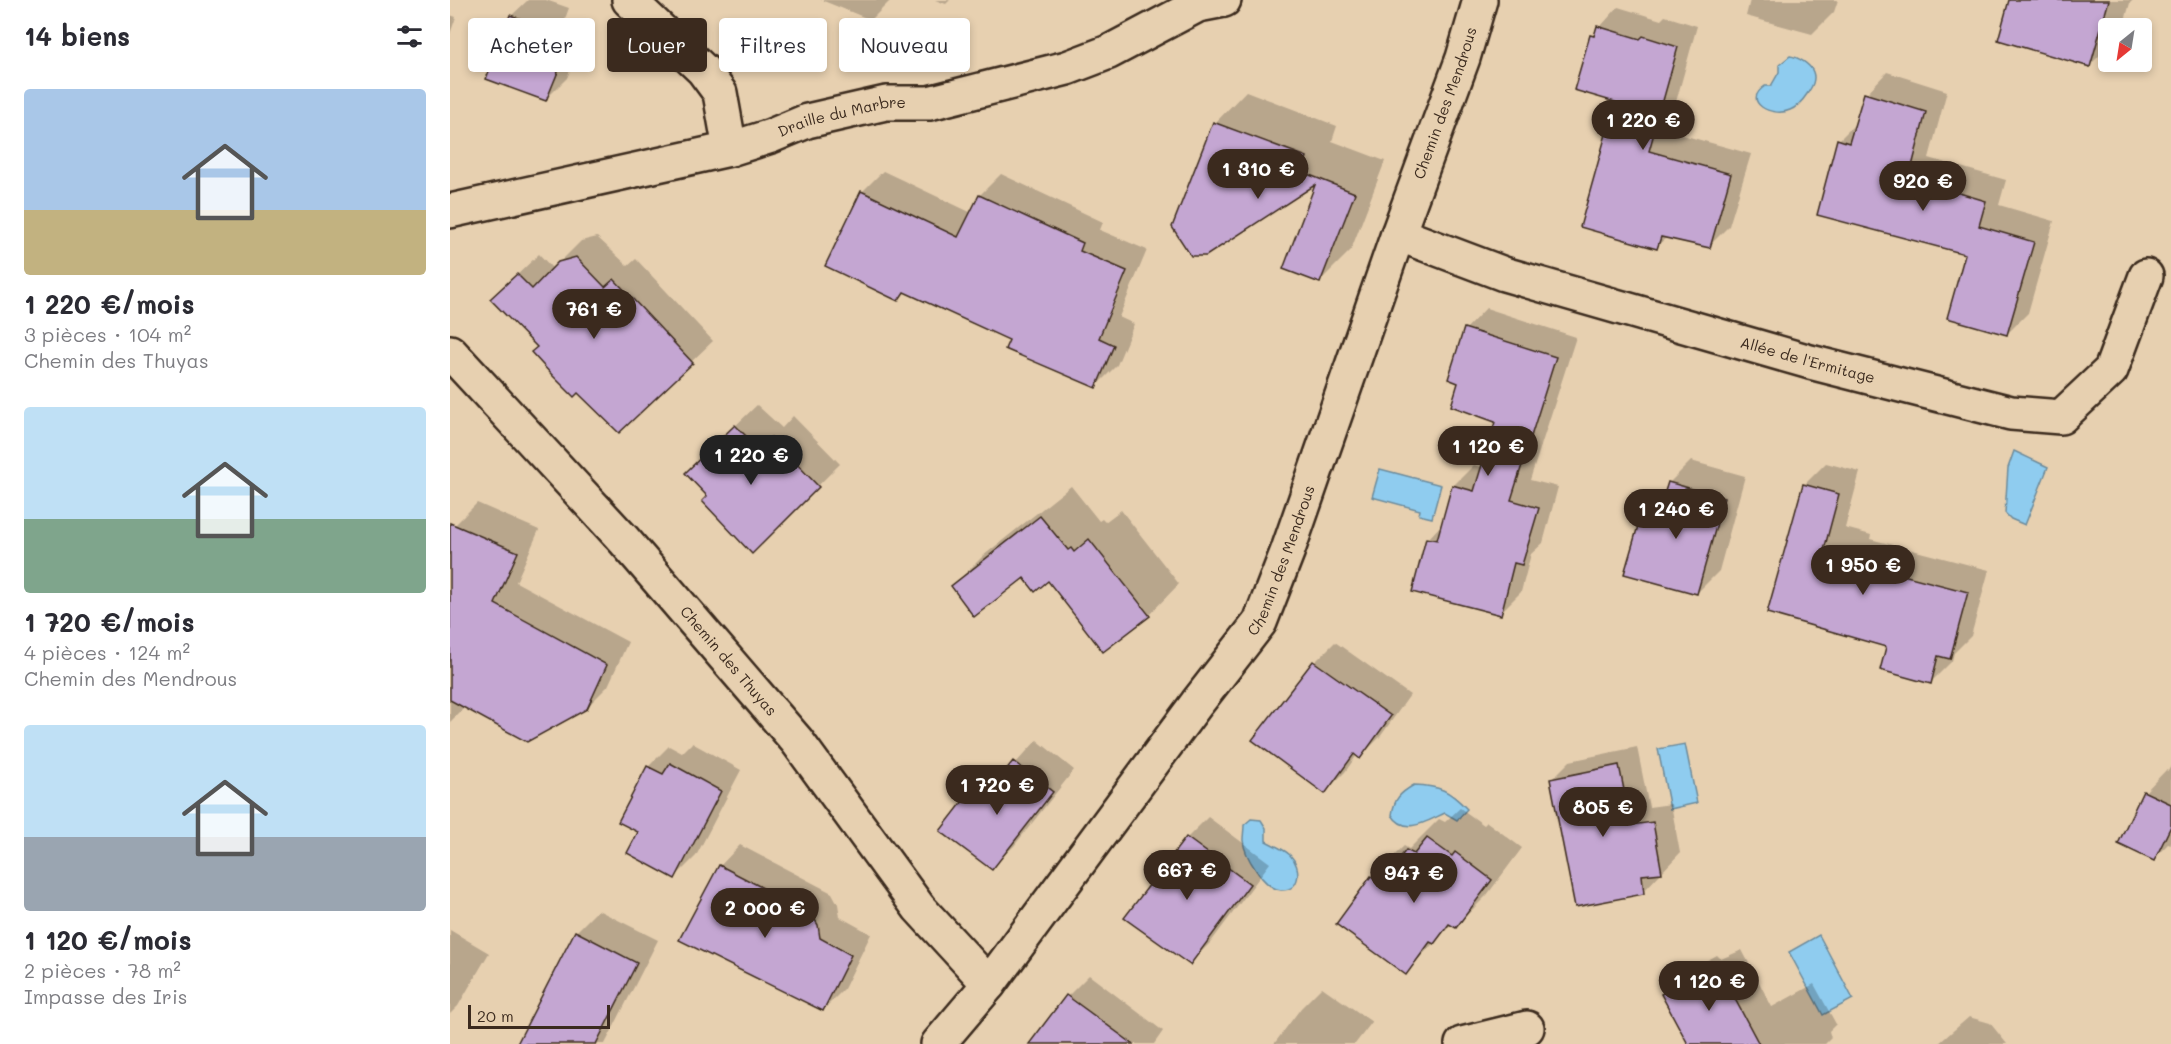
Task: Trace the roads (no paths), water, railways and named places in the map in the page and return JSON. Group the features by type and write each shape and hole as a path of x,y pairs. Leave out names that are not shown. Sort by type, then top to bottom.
{"street":[{"path":"629,0 703,70 720,93 730,148"},
{"name":"Draille du Marbre","path":"450,211 730,148 771,136 807,121 886,103 929,102 1067,68 1109,52 1197,5 1224,0"},
{"name":"Chemin des Mendrous","path":"938,1044 989,984 1197,703 1260,622 1288,550 1398,234 1463,58 1480,0"},
{"name":"Allée de l'Ermitage","path":"1398,234 1504,274 1810,362 2011,413 2061,417 2111,370 2146,276"},
{"name":"Chemin des Thuyas","path":"450,352 624,540 797,741 920,908 989,984"},
{"path":"1462,1044 1527,1028"}],"water":[{"path":"1790,56 1800,59 1809,66 1814,75 1813,83 1802,101 1793,109 1783,112 1768,110 1758,103 1756,98 1758,92 1765,86 1771,86 1779,72 1779,65"},
{"path":"2014,451 2048,467 2025,525 2011,519 2005,513 2008,468"},
{"path":"1380,469 1441,485 1432,518 1419,515 1420,510 1372,497"},
{"path":"1685,744 1697,803 1670,809 1658,749"},
{"path":"1414,785 1431,786 1443,790 1455,797 1467,809 1457,820 1445,813 1417,825 1403,825 1392,815 1394,805 1398,797"},
{"path":"1251,819 1261,820 1266,828 1266,841 1285,851 1294,860 1298,877 1293,887 1281,890 1268,884 1251,862 1243,840 1244,825"},
{"path":"1819,935 1853,999 1823,1015 1789,952"}]}
